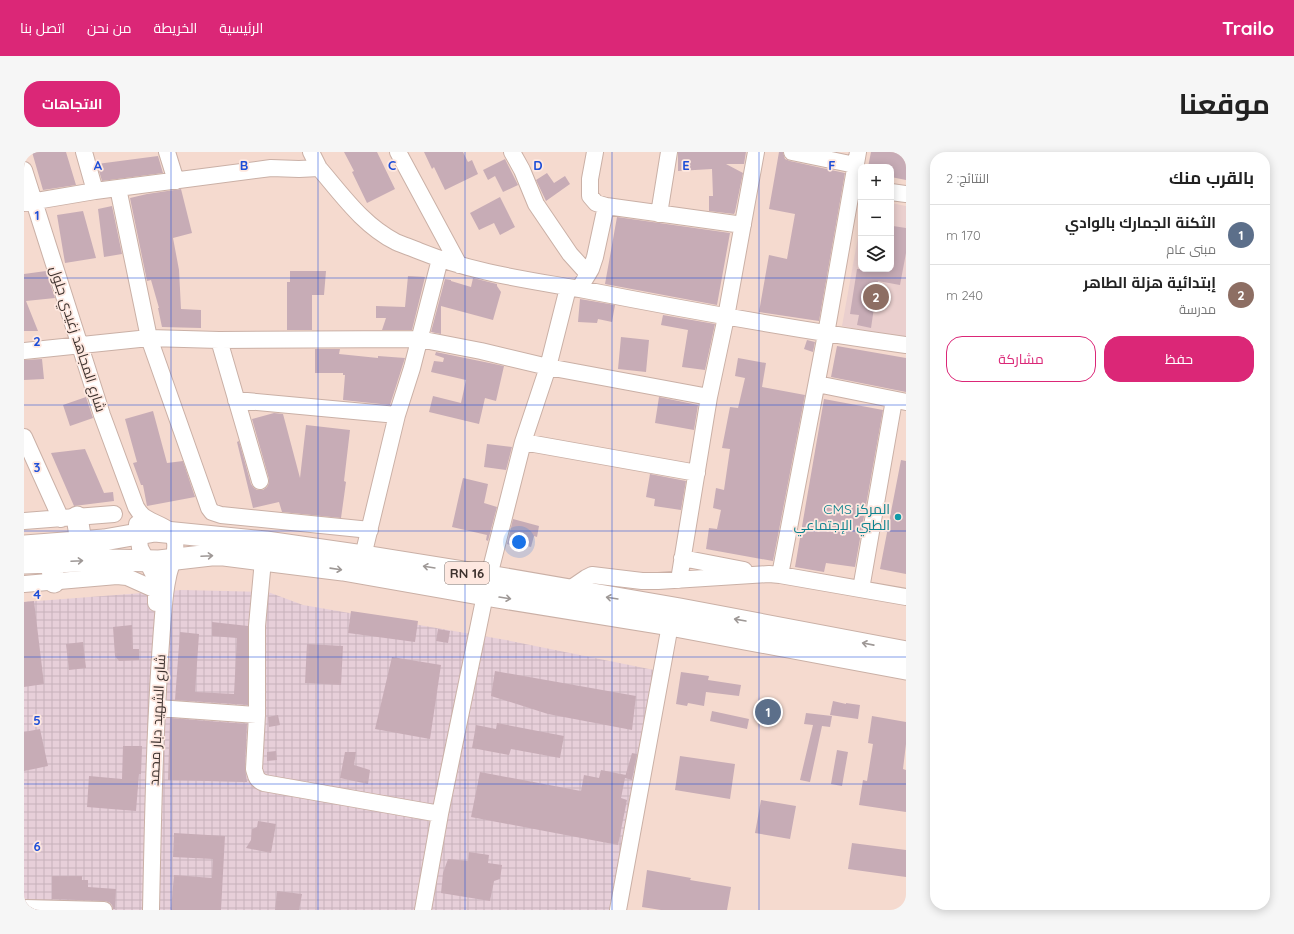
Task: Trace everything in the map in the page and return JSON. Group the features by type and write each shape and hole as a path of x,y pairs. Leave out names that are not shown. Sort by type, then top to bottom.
{"main road":[{"path":"69,518 81,542"},
{"name":"RN 16","path":"24,546 104,540 155,531 266,542 363,556 487,586 670,625 906,669"},
{"name":"RN 16","path":"24,563 53,572 118,559 147,561 224,555 351,572 487,586 567,591 680,609 906,652"}],"street":[{"path":"84,152 95,190"},
{"path":"168,152 176,181"},
{"path":"311,152 319,168 351,207 373,228 397,242 440,259 485,272 573,289 826,334 906,345"},
{"path":"398,152 459,265"},
{"path":"512,152 522,170 536,204 570,254 588,274"},
{"path":"595,152 590,179 590,196 596,203 606,206 659,214 743,225"},
{"path":"659,214 670,152"},
{"path":"679,580 709,397 726,317 756,152"},
{"path":"775,575 817,384 856,186 856,158 792,152"},
{"path":"29,202 95,190 271,168 299,170 319,168"},
{"name":"شارع المجاهد زغيدي جلول","path":"24,170 29,202 80,345 102,415 136,507 138,534"},
{"path":"118,188 149,338 208,508 212,512 221,515 370,530"},
{"path":"894,192 906,194"},
{"path":"423,910 440,814 487,586 522,442 573,289 588,274 595,257 606,206"},
{"path":"363,556 397,415 412,368 440,259"},
{"path":"24,351 149,338 219,340 419,339 481,350 548,367 709,397"},
{"path":"219,340 260,481"},
{"path":"817,384 900,401 861,589"},
{"path":"236,400 397,415"},
{"path":"24,437 69,518"},
{"path":"522,442 697,473"},
{"name":"شارع المجاهد زغيدي جلول","path":"136,507 144,517 162,525 171,532"},
{"path":"24,521 114,514"},
{"name":"شارع الشهيد دبار محمد","path":"144,910 156,653 168,574 175,554 175,543 171,532"},
{"name":"شارع الشهيد دبار محمد","path":"138,534 140,548 154,575 156,590 158,708 154,778 151,910"},
{"path":"682,558 906,597"},
{"path":"263,560 257,626 257,715 254,769 256,777 259,781 440,814"},
{"path":"24,584 53,572 127,577 156,590"},
{"path":"567,591 592,575 642,581 775,575"},
{"path":"618,910 670,625"},
{"path":"158,708 257,715"},
{"path":"24,908 104,910"}],"shaded area":[{"path":"894,204 906,206 906,338 842,326 858,237 858,272 894,272"},
{"path":"182,590 268,592 303,605 506,640 654,670 611,910 24,910 24,602"}],"building":[{"path":"32,152 66,152 76,185 43,190"},
{"path":"344,152 377,152 395,189 367,203 352,172 354,171"},
{"path":"424,152 463,152 468,162 472,160 478,174 445,190 434,167 432,169"},
{"path":"678,152 746,152 744,164 726,164 743,173 734,214 709,211 709,196 713,196 712,169 678,171"},
{"path":"779,152 783,152 785,159 790,161 845,173 819,321 759,312 769,255 787,259 795,214 769,209"},
{"path":"871,152 906,152 906,180 894,178 894,164 869,164"},
{"path":"158,156 163,173 102,181 97,164"},
{"path":"505,159 518,185 503,192 495,176 488,180 483,170"},
{"path":"547,173 554,183 565,176 570,184 546,201 536,180"},
{"path":"181,189 192,233 173,238 179,270 181,309 201,310 201,328 162,327 159,308 151,280 147,281 130,198"},
{"path":"500,197 515,227 500,235 494,223 479,230 470,213"},
{"path":"112,206 122,254 104,257 98,209"},
{"path":"83,211 96,258 65,263 57,215"},
{"path":"617,217 730,233 717,305 605,284"},
{"path":"894,226 906,228 906,253 900,285 878,281 871,328 857,325 859,315 850,314 857,269 858,272 894,272"},
{"path":"46,271 55,298 26,301 38,331 24,331 24,274"},
{"path":"290,271 326,271 324,295 312,295 312,330 287,330 287,282 290,282"},
{"path":"408,276 425,277 412,330 382,330 386,318 376,318 376,306 405,307"},
{"path":"473,278 497,284 501,292 493,320 441,306 441,334 431,332 445,279 471,287"},
{"path":"580,299 615,305 612,322 598,319 597,323 578,322"},
{"path":"663,315 715,324 705,370 682,367 688,330 661,325"},
{"path":"621,337 649,340 646,372 618,369"},
{"path":"807,340 815,342 813,352 804,349"},
{"path":"837,346 906,358 906,392 831,377"},
{"path":"315,349 340,349 339,354 378,358 378,356 405,358 390,405 343,400 345,375 343,375 343,373 315,373"},
{"path":"436,352 504,366 496,401 485,398 479,424 429,412 433,396 461,403 466,380 431,372 434,361 443,362 444,358 435,355"},
{"path":"738,358 766,363 762,387 805,395 773,561 706,549 709,528 717,529 721,510 713,508 716,488 724,490 730,449 722,448 730,407 738,408 745,378 735,376"},
{"path":"42,359 44,379 24,380 24,360"},
{"path":"86,397 93,418 70,426 63,405"},
{"path":"659,397 698,405 694,430 655,423"},
{"path":"824,399 883,410 855,567 826,563 824,572 795,567"},
{"path":"153,411 167,463 183,461 195,497 147,506 143,485 141,485 133,463 137,462 125,419"},
{"path":"274,413 283,414 300,478 306,425 350,430 344,481 346,482 341,518 282,512 279,502 253,508 237,442 239,441 251,484 257,490 263,490 267,487 269,479 252,419"},
{"path":"487,444 512,447 506,470 484,467"},
{"path":"85,449 104,493 113,492 114,501 74,506 51,453"},
{"name":"CMS المركز الطبي الإجتماعي","path":"901,460 906,461 906,574 880,569"},
{"path":"650,474 686,481 681,510 654,506 655,499 646,497"},
{"path":"463,478 488,484 484,503 497,507 488,541 486,540 487,535 452,527"},
{"path":"513,519 539,526 537,537 534,536 531,547 517,543 516,547 507,544"},
{"path":"34,601 44,684 24,687 24,602"},
{"path":"351,611 418,621 415,642 348,633"},
{"path":"212,622 248,626 248,705 175,700 180,632 199,634 195,692 234,694 237,638 212,636"},
{"path":"132,625 133,649 139,649 139,660 119,661 115,656 113,627"},
{"path":"438,629 450,631 448,643 436,641"},
{"path":"83,642 86,668 69,670 66,644"},
{"path":"307,644 343,646 341,685 305,683"},
{"path":"392,657 441,665 430,739 375,729"},
{"path":"495,671 636,696 632,730 548,714 491,696"},
{"path":"681,672 709,676 708,680 741,685 739,696 706,692 704,706 688,703 687,706 676,704"},
{"path":"833,701 860,705 858,719 830,715"},
{"path":"712,711 749,719 747,729 710,721"},
{"path":"806,713 832,716 830,727 822,726 810,782 800,780 813,725 804,724"},
{"path":"278,715 280,725 269,727 268,717"},
{"path":"872,716 906,722 906,744 903,769 906,770 906,812 859,805 863,780 867,781 873,744 868,743"},
{"path":"170,718 247,724 245,768 247,782 168,780"},
{"path":"497,723 564,736 560,758 511,749 509,755 472,748 476,725 496,729"},
{"path":"40,729 48,766 24,771 24,732"},
{"path":"123,746 142,746 141,774 139,774 136,811 87,807 89,776 122,779"},
{"path":"837,750 848,752 842,786 831,784"},
{"path":"276,751 277,760 267,761 267,752"},
{"path":"345,752 356,752 354,765 370,770 368,784 340,778"},
{"path":"632,753 637,754 632,780 625,778 621,798 627,800 618,845 471,817 480,772 581,791 584,775 599,778 601,770 626,775"},
{"path":"680,756 735,764 730,799 675,790"},
{"path":"761,800 796,806 790,839 755,833"},
{"path":"258,821 276,824 271,853 246,848 251,840 252,829 257,827"},
{"path":"174,833 225,836 221,910 171,910 174,875 212,878 213,859 173,857"},
{"path":"852,843 906,850 906,877 848,869"},
{"path":"469,852 489,855 488,863 502,865 500,879 494,881 490,901 441,893 443,873 448,859 468,861"},
{"path":"647,870 691,878 690,880 731,887 727,910 661,910 642,907"},
{"path":"52,876 82,876 82,880 88,880 88,887 116,889 115,909 113,909 109,902 105,901 52,899"},
{"path":"277,891 302,894 299,910 275,910"}],"place":[{"name":"إبتدائية هزلة الطاهر","path":"876,297"},
{"name":"CMS المركز الطبي الإجتماعي","path":"898,517"},
{"name":"الثكنة الجمارك بالوادي","path":"768,712"}]}
